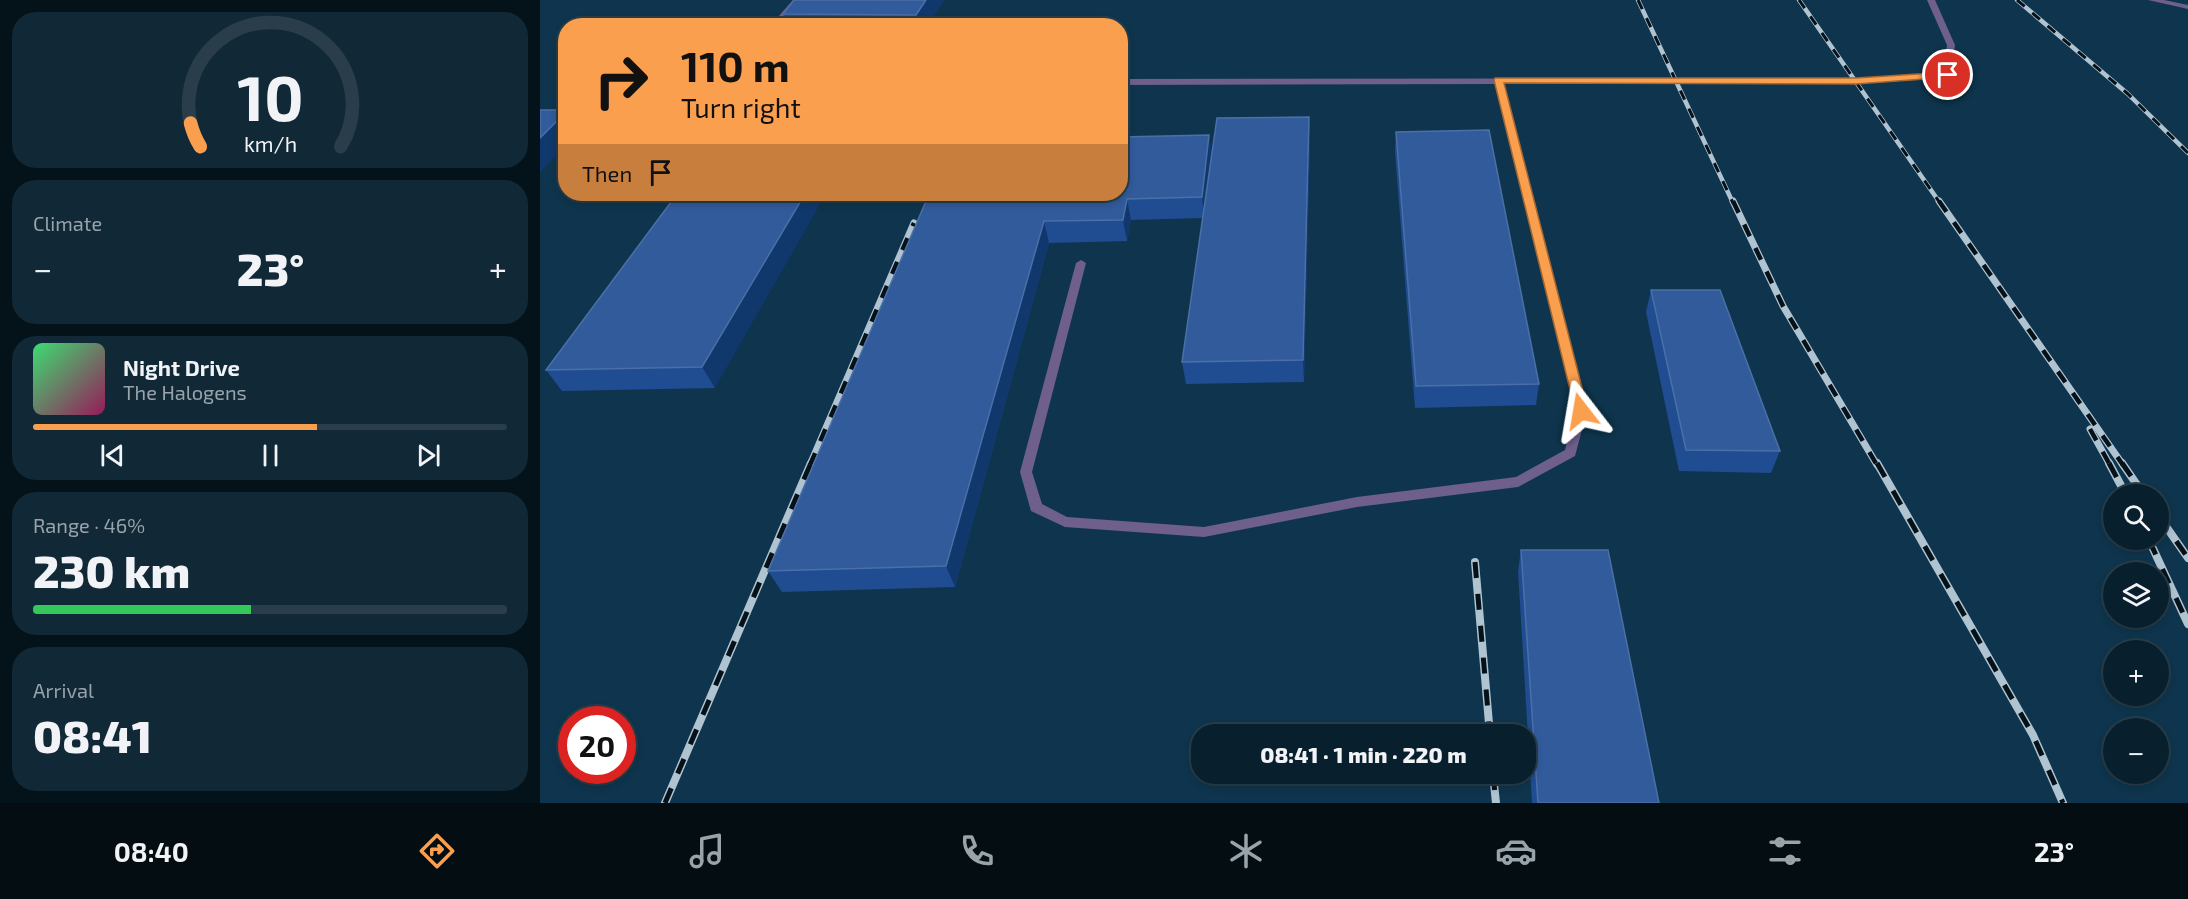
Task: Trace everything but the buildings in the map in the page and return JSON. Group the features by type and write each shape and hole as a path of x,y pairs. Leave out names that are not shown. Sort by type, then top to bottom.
{"lane":[{"path":"781,18 797,0"},
{"path":"1128,82 1856,81 1948,75 1951,45 1931,0"},
{"path":"2152,0 2188,7"},
{"path":"1081,263 1026,472 1036,507 1065,522 1204,532 1358,502 1518,482 1571,453 1581,411 1498,80"}],"shaded area":[{"path":"540,0 2188,0 2188,803 540,803"}],"railway":[{"path":"1638,0 1733,203"},
{"path":"1799,0 1940,203"},
{"path":"2017,0 2128,94 2188,153"},
{"path":"1733,201 1783,306 1877,465"},
{"path":"1939,201 2123,465"},
{"path":"810,465 914,223"},
{"path":"2090,429 2110,465"},
{"path":"665,803 811,463"},
{"path":"1877,463 2033,735 2063,803"},
{"path":"2109,463 2120,484"},
{"path":"2122,463 2136,484"},
{"path":"2169,531 2188,558"},
{"path":"2154,550 2188,624"},
{"path":"1475,562 1489,724"},
{"path":"1494,784 1496,803"}],"route":[{"path":"1581,411 1498,80 1856,81 1948,75"}]}
